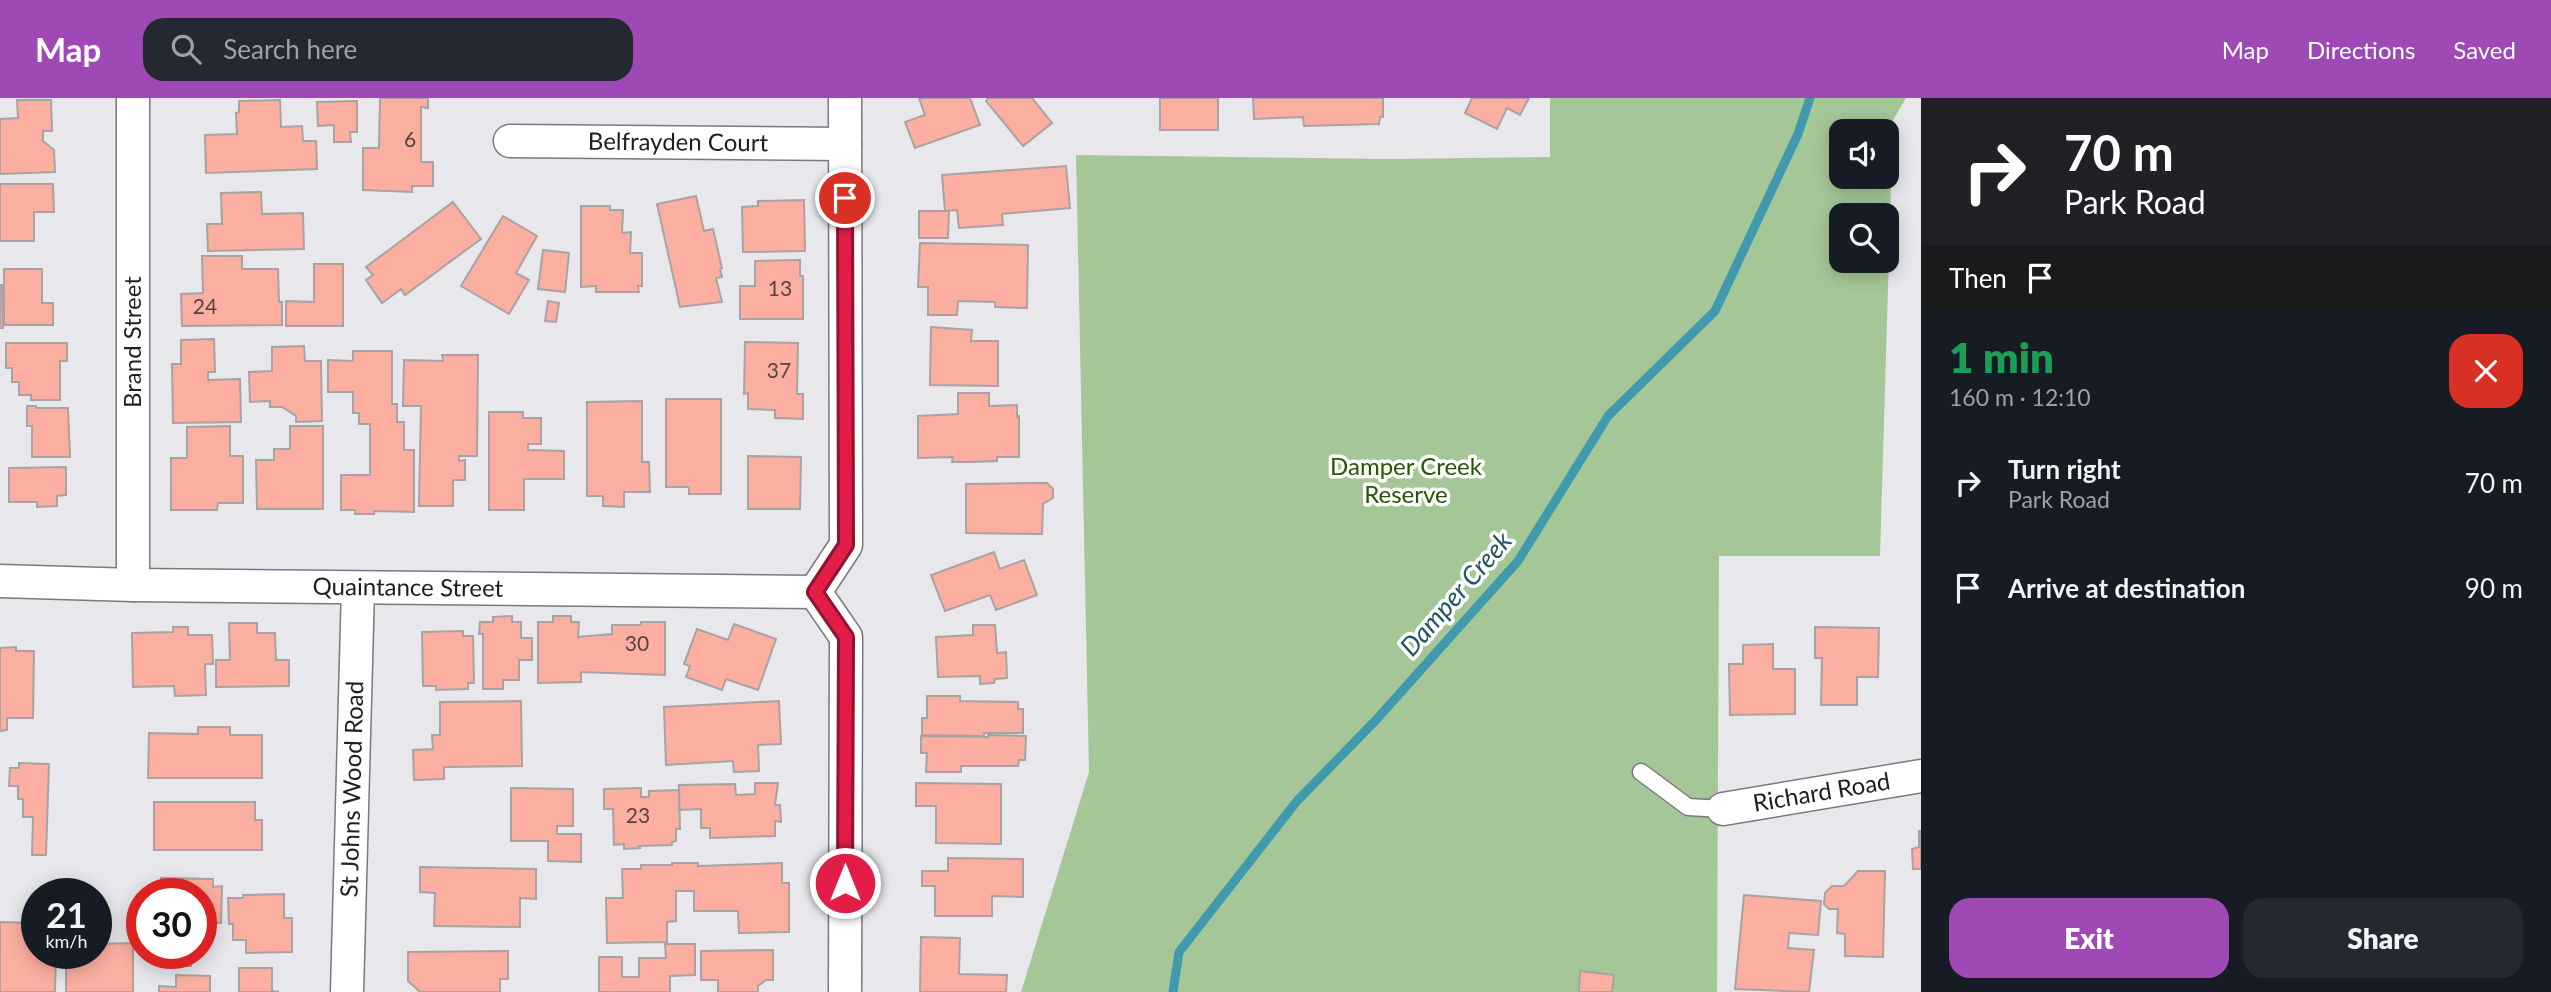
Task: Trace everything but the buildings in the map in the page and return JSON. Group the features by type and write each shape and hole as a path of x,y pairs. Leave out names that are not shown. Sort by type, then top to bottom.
{"street":[{"name":"Brand Street","path":"133,98 133,585"},
{"path":"845,98 846,545 815,592 846,637 845,992"},
{"name":"Belfrayden Court","path":"510,141 845,144"},
{"name":"Quaintance Street","path":"0,581 133,585 815,592"},
{"name":"St Johns Wood Road","path":"347,992 358,587"},
{"name":"Richard Road","path":"1723,809 1921,776"}],"lane":[{"path":"1641,772 1688,807 1723,809"}],"green space":[{"name":"Damper Creek Reserve","path":"1550,98 1906,98 1894,119 1829,119 1829,189 1891,189 1891,203 1829,203 1829,273 1888,273 1880,556 1719,556 1717,992 1021,992 1089,772 1076,155 1392,159 1550,157"}],"waterway":[{"name":"Damper Creek","path":"1173,992 1179,952 1297,801 1376,720 1518,561 1608,416 1715,311 1798,134 1810,98"}],"route":[{"path":"845,198 846,545 815,592 846,637 845,883"}]}
